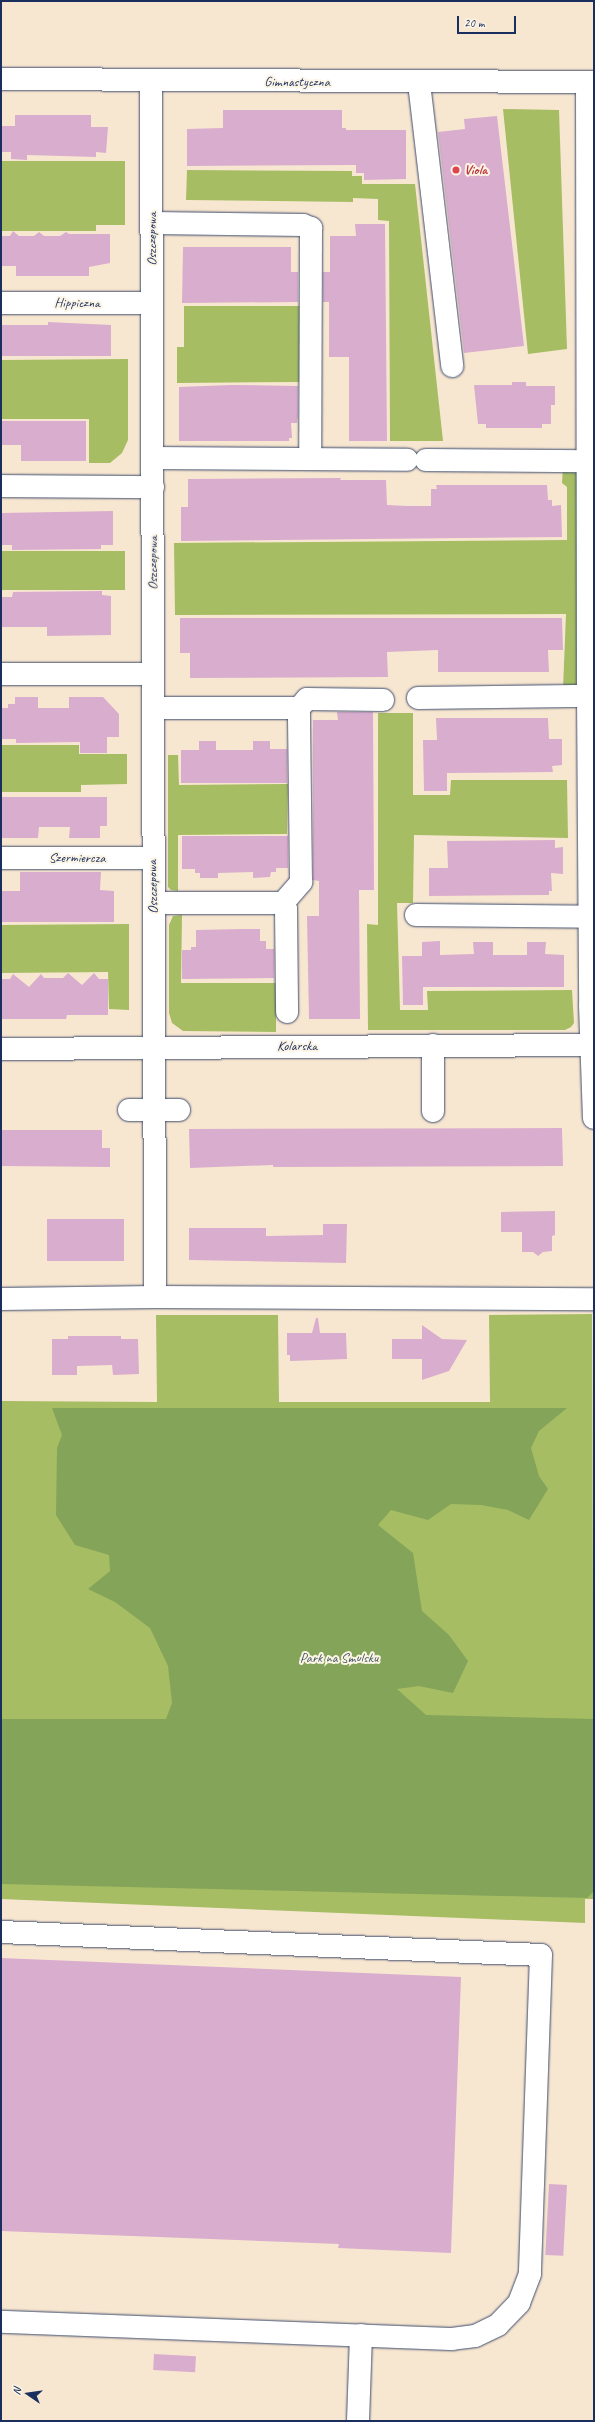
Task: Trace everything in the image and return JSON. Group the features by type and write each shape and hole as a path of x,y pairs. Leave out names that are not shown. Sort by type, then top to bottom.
{"street":[{"name":"Gimnastyczna","path":"1,79 419,83 590,82"},
{"name":"Oszczepowa","path":"151,80 155,1297"},
{"path":"590,82 592,438 589,461 594,1118"},
{"path":"419,83 452,366"},
{"path":"152,223 303,225 311,228 310,459"},
{"name":"Hippiczna","path":"1,303 152,302"},
{"path":"152,458 589,461"},
{"path":"1,486 153,487"},
{"path":"1,674 153,674"},
{"path":"418,698 591,696"},
{"path":"154,708 298,708 307,699 383,700"},
{"path":"154,903 283,903 301,882 298,708"},
{"name":"Szermiercza","path":"1,858 153,858"},
{"path":"283,903 286,909 287,1012"},
{"path":"416,915 592,917"},
{"path":"433,1111 434,1045"},
{"name":"Kolarska","path":"1,1049 155,1046 593,1045"},
{"path":"129,1110 179,1110"},
{"path":"1,1299 155,1297 594,1299"},
{"path":"1,1932 541,1955 530,2274 519,2303 498,2325 475,2336 452,2339 1,2322"},
{"path":"358,2421 361,2335"}],"green space":[{"path":"503,109 559,110 567,349 528,354"},
{"path":"1,161 125,161 125,225 96,225 96,231 1,231"},
{"path":"187,170 352,171 352,176 362,176 362,184 415,184 443,441 390,441 389,221 378,220 378,199 353,198 353,202 186,200"},
{"path":"184,306 300,306 300,382 177,383 177,347 184,347"},
{"path":"128,359 128,440 122,453 110,463 89,463 89,419 1,419 1,360"},
{"path":"563,467 576,471 579,477 580,682 574,687 563,689 566,614 175,615 174,543 567,540 567,487 562,483"},
{"path":"1,551 125,551 125,590 1,590"},
{"path":"378,713 413,713 413,795 450,795 451,780 567,780 568,838 414,835 413,903 397,903 400,1010 428,1010 427,991 572,990 574,1023 571,1027 565,1030 368,1030 367,924 378,925"},
{"path":"1,745 79,745 79,754 127,754 127,784 81,785 81,792 1,792"},
{"path":"168,755 178,755 179,785 288,784 287,834 178,835 178,891 171,890 168,887"},
{"path":"182,915 181,983 276,983 276,1032 183,1031 172,1023 169,1013 169,925 173,916"},
{"path":"129,924 129,1010 109,1009 108,972 1,973 1,925"},
{"name":"Park na Smulsku","path":"592,1314 594,1899 585,1899 585,1923 1,1899 1,1401 157,1402 156,1315 278,1315 279,1402 490,1402 489,1315"},
{"name":"Park na Smulsku","path":"52,1408 567,1408 539,1431 531,1448 539,1476 548,1489 529,1520 508,1510 481,1505 451,1504 428,1520 391,1510 378,1525 413,1553 422,1611 449,1635 468,1661 453,1693 419,1686 397,1689 426,1715 594,1719 594,1891 587,1898 1,1884 1,1719 166,1719 172,1703 168,1666 150,1628 115,1602 88,1589 110,1571 109,1555 75,1545 56,1515 57,1448 62,1435"}],"building":[{"path":"223,110 342,110 342,128 346,128 346,130 406,130 406,179 364,180 364,173 356,173 356,165 187,166 187,129 223,128"},
{"path":"15,115 91,115 91,127 108,127 106,153 96,152 96,157 27,155 27,160 11,159 11,152 1,152 1,126 15,126"},
{"path":"497,116 524,346 464,353 438,132 465,129 464,119"},
{"path":"355,224 385,224 387,441 349,441 349,357 329,357 329,302 323,302 323,272 330,272 330,236 356,236"},
{"path":"13,231 19,236 34,236 39,232 44,236 60,236 66,232 69,234 110,234 110,263 89,267 89,276 16,276 16,266 1,266 1,236 10,236"},
{"path":"183,247 291,247 291,272 298,272 298,302 182,303"},
{"path":"48,322 111,325 111,356 1,356 1,325 48,325"},
{"path":"512,382 526,382 526,386 555,386 555,405 551,405 551,424 542,424 542,428 486,428 486,424 478,424 474,385 512,385"},
{"path":"231,385 298,386 298,416 297,423 291,423 292,438 289,438 289,441 179,441 179,387"},
{"path":"1,421 86,421 86,461 21,461 21,445 1,445"},
{"path":"341,478 340,480 386,480 387,505 407,506 431,506 431,489 437,489 436,485 547,485 548,500 552,500 552,506 561,505 562,537 181,541 181,507 188,507 188,479"},
{"path":"113,511 113,545 101,545 101,549 12,550 12,545 1,545 1,513"},
{"path":"102,591 102,595 111,596 111,635 47,636 47,627 1,627 1,597 12,597 13,592"},
{"path":"180,618 562,618 563,650 548,650 549,672 438,672 438,650 387,652 388,677 190,678 190,653 180,653"},
{"path":"15,697 38,697 38,708 69,708 69,697 103,697 119,714 119,737 107,737 107,753 80,753 80,742 16,743 16,739 1,739 1,708 8,708 8,704 15,704"},
{"path":"337,712 373,712 374,890 359,890 360,1019 309,1019 307,916 319,916 319,881 313,880 313,720 338,720"},
{"path":"436,718 548,718 549,739 562,739 562,765 552,766 553,772 447,773 447,791 424,791 423,740 437,740"},
{"path":"199,741 216,741 216,750 253,750 253,741 270,741 270,749 287,749 287,783 181,783 181,750 199,750"},
{"path":"1,797 107,797 107,826 100,826 100,838 69,838 70,827 39,827 38,838 1,838"},
{"path":"182,836 288,836 288,868 276,868 276,872 271,872 270,877 253,878 253,872 218,873 218,878 200,878 200,873 195,873 195,869 182,869"},
{"path":"555,840 555,848 563,847 563,874 551,873 552,891 549,891 549,895 429,896 429,868 448,868 447,841"},
{"path":"20,872 101,872 100,890 114,891 114,922 1,922 1,891 20,891"},
{"path":"260,929 260,941 266,941 266,949 274,949 274,978 182,979 182,950 191,950 191,947 196,947 196,930"},
{"path":"440,941 440,955 474,954 473,942 493,942 493,955 527,955 527,942 546,942 545,954 564,955 564,987 423,987 423,1005 403,1005 402,956 422,956 422,942"},
{"path":"68,973 82,985 94,973 99,979 108,979 108,1015 67,1015 66,1019 1,1019 1,979 10,979 13,974 29,987 41,974 44,978 63,978"},
{"path":"562,1128 563,1166 273,1167 273,1165 190,1168 189,1129"},
{"path":"1,1130 102,1130 102,1148 110,1148 110,1167 1,1166"},
{"path":"555,1211 555,1235 552,1236 552,1251 543,1252 538,1256 533,1252 522,1252 522,1232 501,1232 501,1212"},
{"path":"47,1219 124,1219 124,1261 47,1261"},
{"path":"323,1224 347,1224 346,1263 189,1260 189,1228 266,1228 266,1236 323,1235"},
{"path":"316,1318 318,1318 320,1333 346,1333 347,1359 290,1361 290,1355 287,1355 287,1333 312,1333"},
{"path":"422,1325 442,1339 467,1340 449,1371 422,1380 422,1359 392,1359 392,1339 422,1339"},
{"path":"68,1336 121,1336 121,1339 138,1339 139,1374 113,1375 112,1365 77,1366 77,1375 52,1375 52,1339 68,1339"},
{"path":"1,1958 461,1977 451,2253 338,2248 339,2244 1,2231"},
{"path":"549,2184 567,2185 563,2256 545,2255"},
{"path":"154,2354 196,2356 195,2372 153,2370"}],"place":[{"name":"Viola","path":"456,170"}]}
